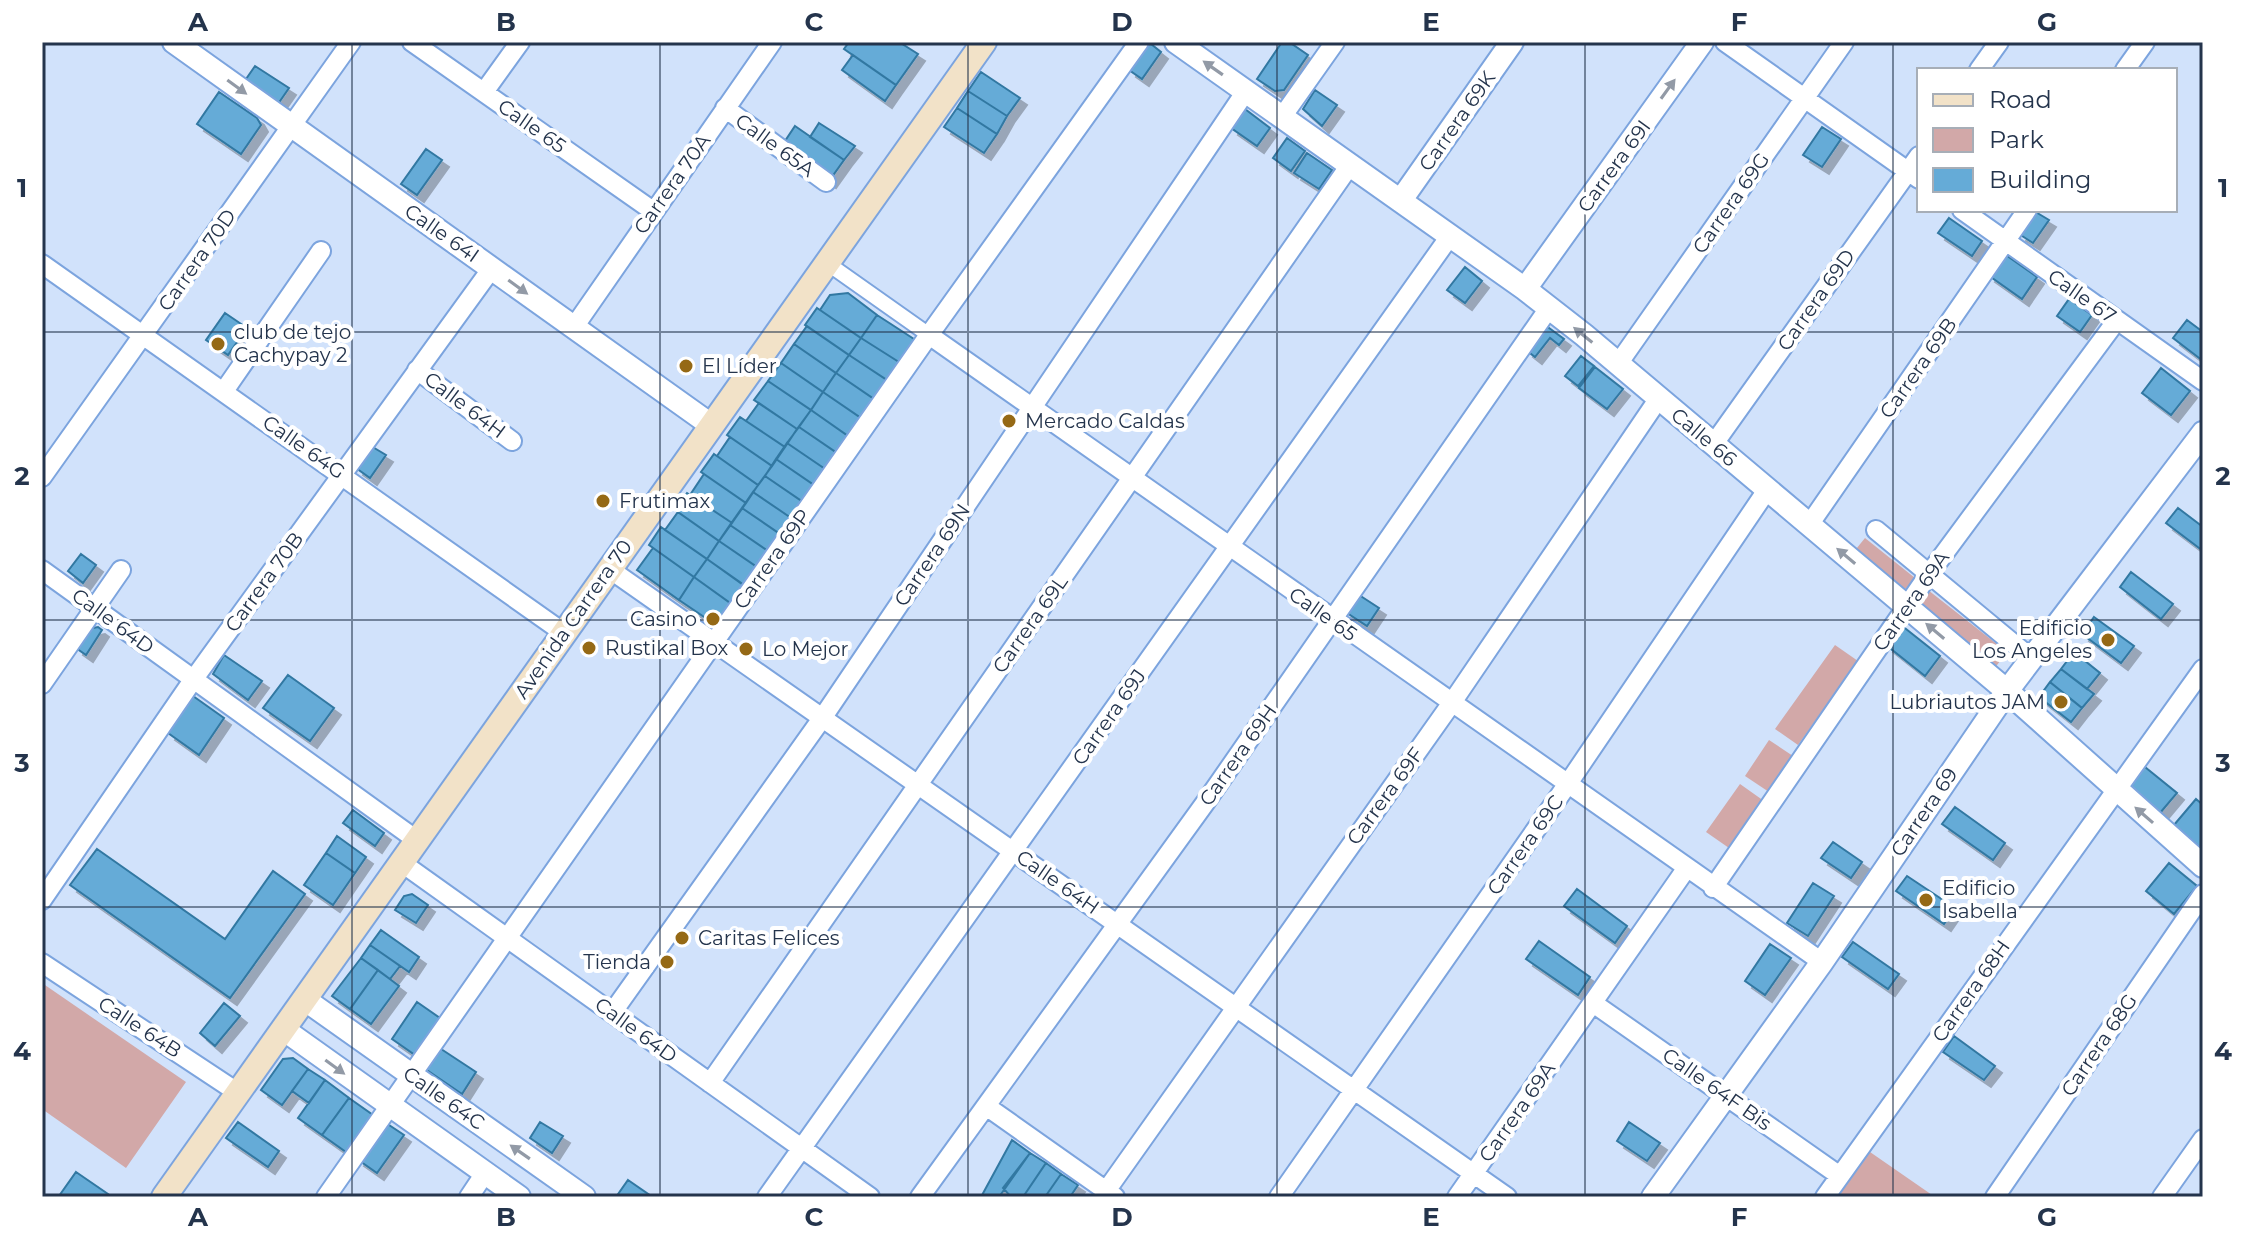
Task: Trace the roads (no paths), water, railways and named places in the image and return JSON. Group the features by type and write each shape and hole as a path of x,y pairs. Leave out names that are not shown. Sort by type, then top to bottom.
{"main road":[{"name":"Avenida Carrera 70","path":"164,1197 984,42"}],"street":[{"name":"Carrera 70D","path":"42,477 351,42"},
{"name":"Calle 65","path":"412,42 653,211"},
{"path":"484,92 520,42"},
{"name":"Carrera 70A","path":"574,327 772,42"},
{"name":"Carrera 69P","path":"326,1197 929,335 1139,42"},
{"name":"Calle 66","path":"1176,42 1549,308 2007,691 2203,866"},
{"path":"1282,117 1335,42"},
{"name":"Carrera 69K","path":"1401,200 1512,42"},
{"name":"Carrera 69I","path":"1525,289 1702,42"},
{"path":"1725,42 1804,98 1915,169"},
{"name":"Carrera 69G","path":"1618,364 1844,42"},
{"path":"1980,68 1999,42"},
{"path":"2126,68 2145,42"},
{"name":"Calle 64I","path":"180,44 711,425"},
{"name":"Carrera 69N","path":"612,1013 823,717 1246,91"},
{"name":"Calle 65A","path":"725,108 826,182"},
{"name":"Carrera 69L","path":"710,1083 1350,165"},
{"name":"Carrera 69D","path":"1713,445 1915,169"},
{"name":"Calle 67","path":"1965,212 2203,381"},
{"name":"Carrera 69B","path":"1809,525 2026,212"},
{"name":"Carrera 69J","path":"767,1197 1450,236"},
{"path":"224,391 321,251"},
{"name":"Calle 65","path":"827,263 1822,962"},
{"name":"Calle 64G","path":"42,264 342,473 564,633"},
{"name":"Carrera 70B","path":"42,900 193,680 492,268"},
{"name":"Carrera 69H","path":"920,1197 1118,924 1549,308"},
{"name":"Carrera 69A","path":"1713,888 1906,606 2117,320"},
{"name":"Calle 64H","path":"417,370 512,441"},
{"name":"Carrera 69F","path":"1110,1194 1234,1006 1451,704 1659,398"},
{"name":"Carrera 69","path":"1653,1197 1822,962 2007,691 2203,433"},
{"name":"Carrera 69C","path":"1279,1197 1567,785 1767,490"},
{"path":"1876,530 2032,659"},
{"name":"Calle 64H","path":"608,568 1507,1197"},
{"name":"Calle 64D","path":"42,570 418,841"},
{"path":"42,684 121,570"},
{"name":"Carrera 68H","path":"1825,1197 2114,789 2203,669"},
{"name":"Calle 64D","path":"402,863 870,1197"},
{"name":"Carrera 69A","path":"1457,1197 1686,869"},
{"name":"Carrera 68G","path":"1995,1197 2203,894"},
{"name":"Calle 64B","path":"42,963 237,1092"},
{"name":"Calle 64C","path":"304,999 584,1197"},
{"name":"Calle 64F Bis","path":"1593,1003 1840,1176"},
{"name":"Calle 64C","path":"283,1029 519,1197"},
{"path":"986,1106 1110,1194"},
{"path":"2162,1197 2203,1139"},
{"path":"469,1197 485,1173"}],"place":[{"name":"club de tejo Cachypay 2","path":"218,344"},
{"name":"El Líder","path":"686,366"},
{"name":"Mercado Caldas","path":"1009,421"},
{"name":"Frutimax","path":"603,501"},
{"name":"Casino","path":"713,619"},
{"name":"Edificio Los Angeles","path":"2108,640"},
{"name":"Rustikal Box","path":"589,648"},
{"name":"Lo Mejor","path":"746,649"},
{"name":"Lubriautos JAM","path":"2061,702"},
{"name":"Edificio Isabella","path":"1926,900"},
{"name":"Caritas Felices","path":"682,938"},
{"name":"Tienda","path":"667,962"}]}
